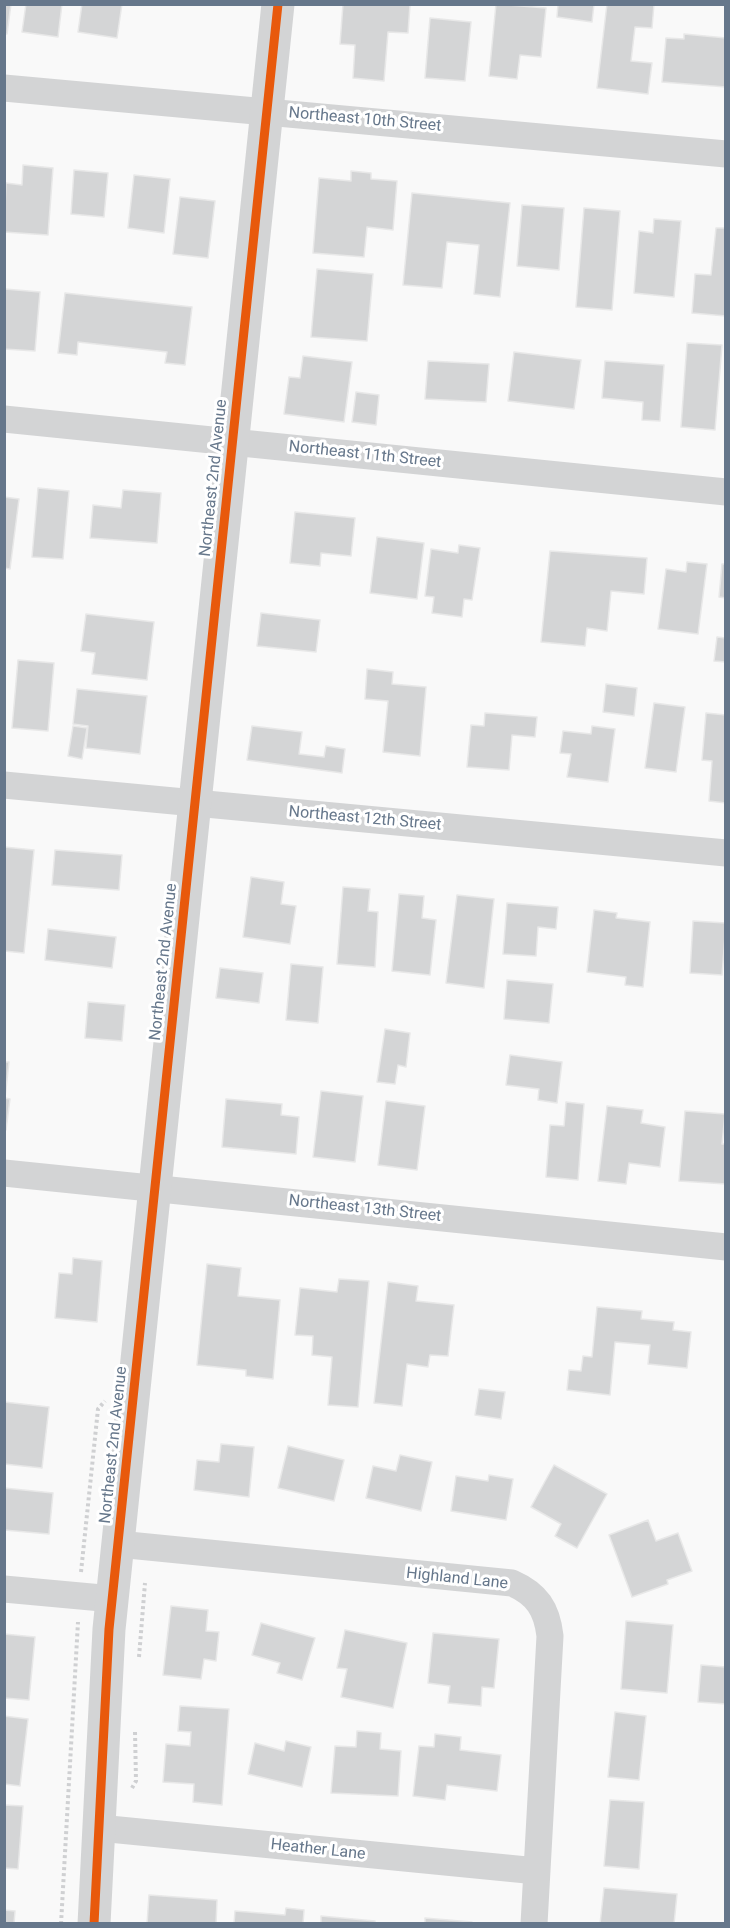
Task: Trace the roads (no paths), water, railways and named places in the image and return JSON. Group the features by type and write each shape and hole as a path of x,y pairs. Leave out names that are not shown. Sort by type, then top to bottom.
{"street":[{"name":"Northeast 2nd Avenue","path":"94,1923 112,1599 278,4"},
{"name":"Northeast 10th Street","path":"4,88 726,154"},
{"name":"Northeast 11th Street","path":"4,420 233,441 726,492"},
{"name":"Northeast 12th Street","path":"4,785 726,853"},
{"name":"Northeast 13th Street","path":"4,1173 726,1247"},
{"name":"Highland Lane","path":"118,1544 513,1583 528,1591 540,1603 548,1619 550,1636 534,1923"},
{"path":"4,1589 112,1599"},
{"name":"Heather Lane","path":"99,1828 537,1871"}]}
